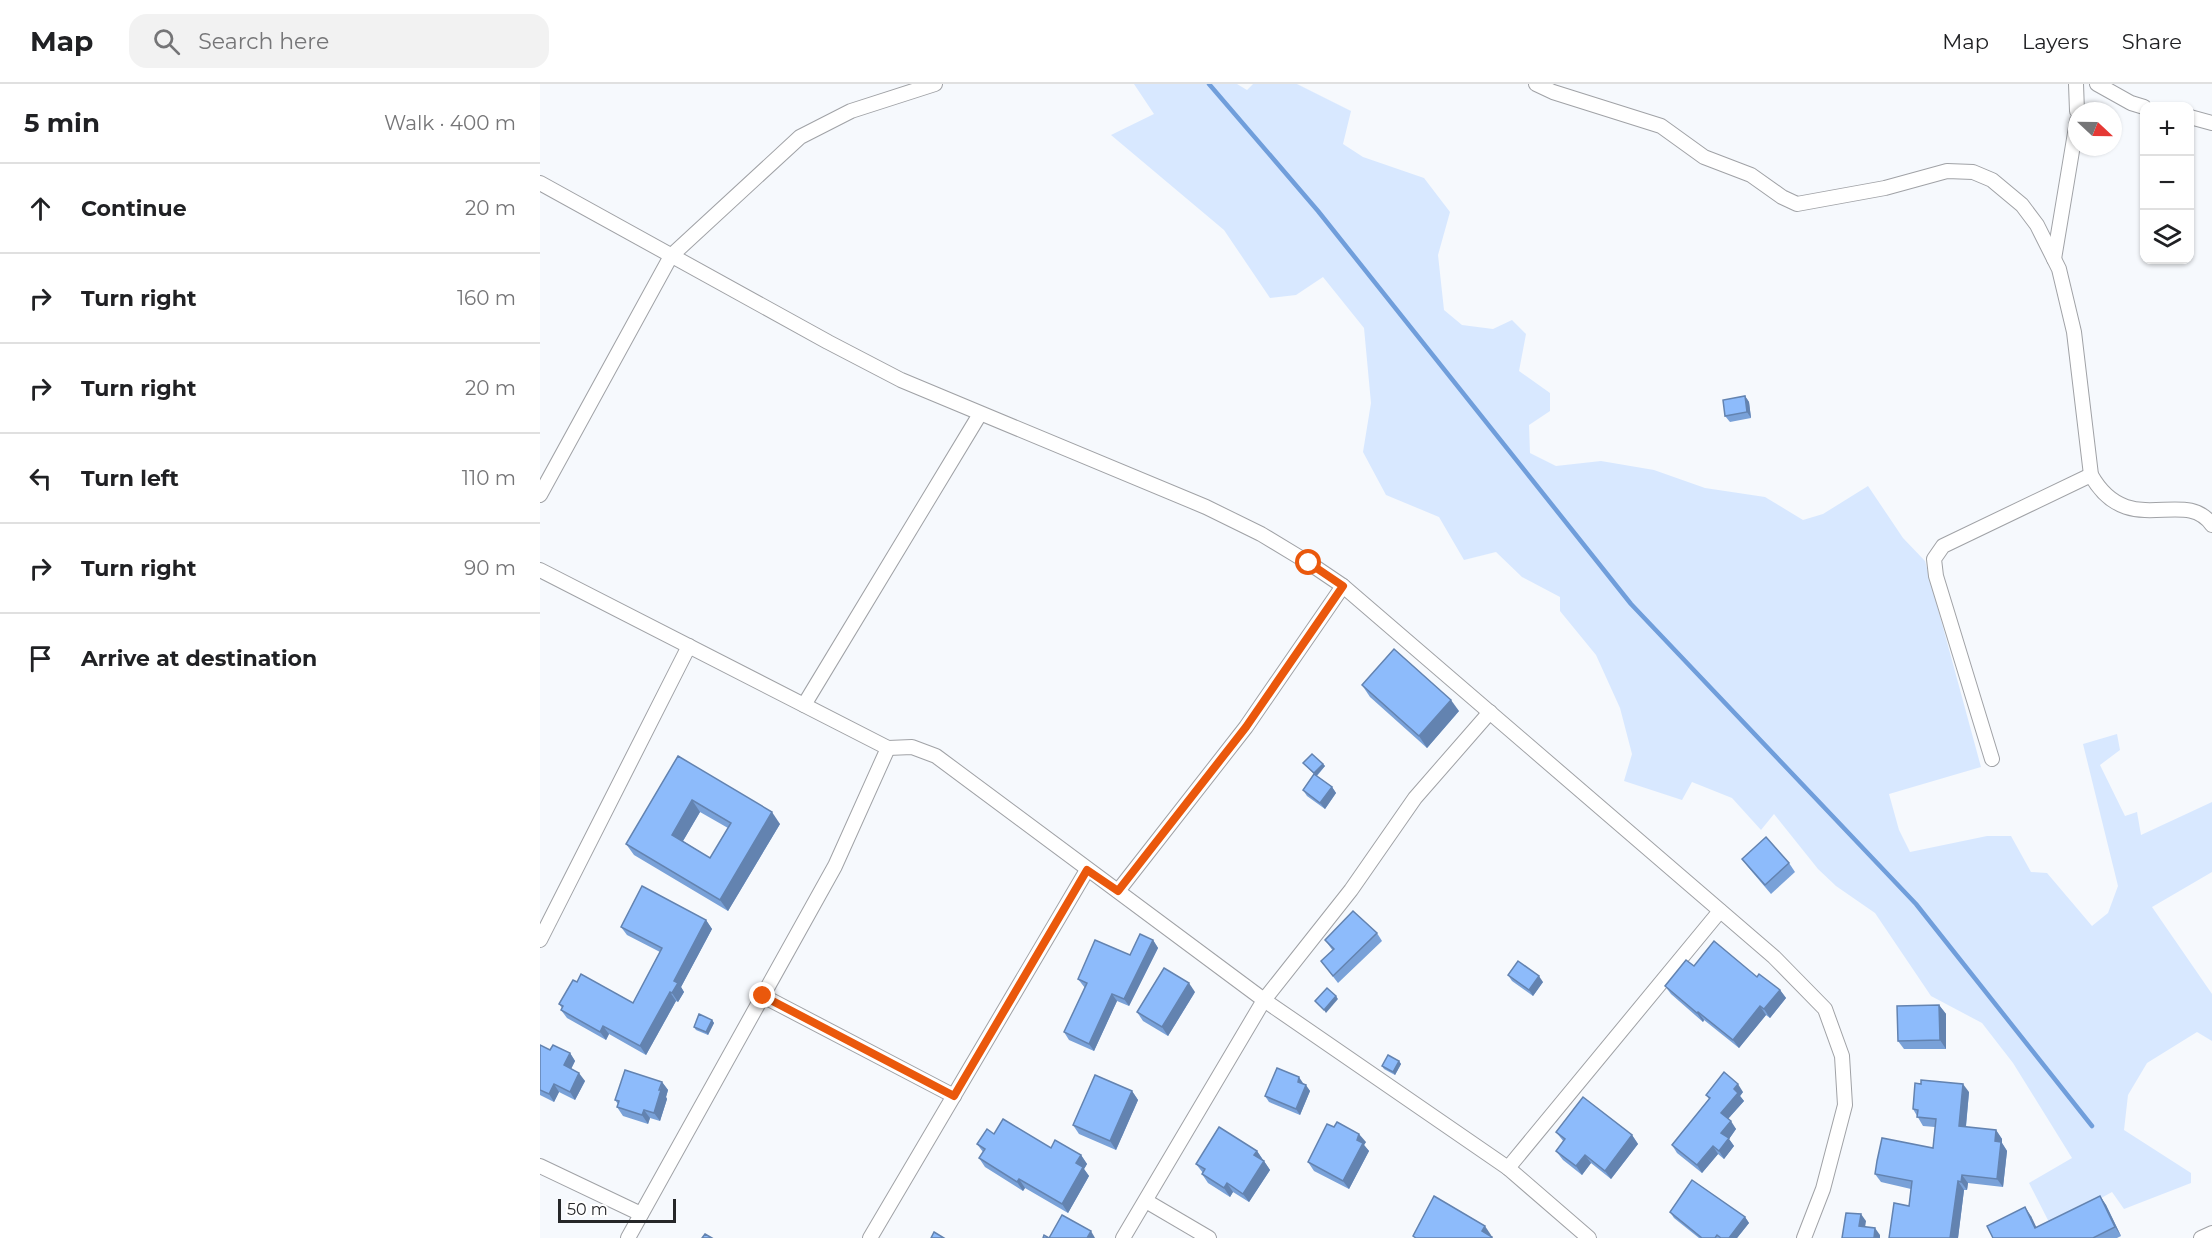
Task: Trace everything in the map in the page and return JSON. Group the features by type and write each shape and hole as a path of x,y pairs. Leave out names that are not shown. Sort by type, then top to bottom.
{"street":[{"path":"540,495 671,256 800,137 851,111 935,84"},
{"path":"1536,84 1553,92 1660,126 1704,157 1751,175 1782,197 1797,204 1875,190 1947,171 1973,172 1992,180 2022,205 2037,225 2059,269 2074,332 2091,475 2096,485 2126,508 2139,511 2181,509 2201,513 2212,525"},
{"path":"2076,84 2077,102"},
{"path":"2097,84 2121,90 2140,103"},
{"path":"2194,118 2212,123"},
{"path":"2054,260 2071,156"},
{"path":"540,183 901,380 1206,507 1261,534 1343,586 1774,957 1825,1009 1842,1056 1845,1105 1823,1189 1804,1238"},
{"path":"804,705 980,414"},
{"path":"1992,759 1936,576 1934,559 1943,546 2091,475"},
{"path":"2201,513 2212,503"},
{"path":"540,570 888,748 912,747 936,756 1264,1000 1508,1168 1589,1238"},
{"path":"1118,891 1246,727 1343,586"},
{"path":"540,940 689,646"},
{"path":"1123,1238 1264,1000 1351,890 1415,798 1490,712"},
{"path":"628,1238 835,866 888,748"},
{"path":"870,1238 1087,870"},
{"path":"1508,1168 1720,911"},
{"path":"763,996 954,1096"},
{"path":"540,1166 641,1214"},
{"path":"1146,1201 1209,1238"},
{"path":"2201,1238 2212,1233"}],"shaded area":[{"path":"1134,84 1237,84 1247,90 1253,84 1297,84 1351,111 1343,144 1363,157 1424,178 1450,212 1438,255 1444,310 1462,325 1493,329 1512,320 1526,334 1519,371 1550,393 1550,411 1529,425 1530,453 1556,466 1601,461 1654,470 1705,488 1765,497 1803,520 1823,514 1868,486 1903,538 1925,561 1981,767 1889,794 1899,830 1910,852 1987,836 2011,836 2031,872 2047,873 2092,926 2108,913 2118,886 2083,744 2117,734 2120,750 2100,765 2125,816 2137,812 2141,835 2212,802 2212,872 2152,907 2212,994 2212,1041 2197,1032 2147,1063 2128,1095 2124,1130 2191,1173 2191,1183 2124,1209 2112,1192 2051,1226 2029,1183 2072,1158 2013,1063 1982,1023 1931,996 1875,913 1836,886 1818,869 1774,814 1761,830 1732,798 1692,782 1682,800 1624,781 1632,754 1620,708 1596,655 1560,611 1560,597 1522,577 1496,552 1464,560 1439,517 1386,495 1363,452 1371,403 1364,328 1323,277 1296,295 1270,298 1224,230 1111,135 1154,114"}],"building":[{"path":"1745,396 1747,412 1725,416 1723,400"},
{"path":"1394,649 1451,700 1419,736 1362,685"},
{"path":"1312,754 1323,764 1314,773 1303,763"},
{"path":"678,756 772,812 720,900 626,844","holes":["692,800 731,823 710,858 672,835"]},
{"path":"1314,774 1332,787 1320,803 1303,790"},
{"path":"1766,837 1789,863 1765,885 1742,859"},
{"path":"642,886 706,920 674,981 678,983 672,993 670,992 640,1046 603,1026 600,1032 561,1010 563,1006 559,1004 573,980 577,982 581,974 633,1003 662,948 621,927"},
{"path":"1353,911 1377,933 1333,976 1321,961 1334,949 1325,940"},
{"path":"1140,934 1153,940 1124,999 1112,994 1089,1044 1064,1032 1087,983 1078,979 1095,940 1130,955"},
{"path":"1714,941 1757,977 1759,974 1780,990 1764,1009 1760,1006 1733,1040 1665,986 1686,960 1694,966"},
{"path":"1518,961 1539,976 1529,990 1508,975"},
{"path":"1164,968 1189,983 1162,1027 1137,1012"},
{"path":"1327,988 1336,996 1324,1010 1315,1001"},
{"path":"1939,1005 1940,1040 1898,1041 1897,1006"},
{"path":"699,1014 712,1020 706,1032 694,1027"},
{"path":"540,1045 550,1050 553,1045 570,1053 564,1065 579,1073 570,1092 554,1084 549,1094 540,1090"},
{"path":"1388,1055 1399,1061 1393,1072 1382,1066"},
{"path":"1277,1068 1299,1077 1298,1082 1306,1085 1296,1109 1265,1096"},
{"path":"625,1070 662,1082 654,1113 644,1110 642,1115 617,1107 619,1101 615,1100"},
{"path":"1724,1072 1738,1084 1734,1089 1738,1093 1721,1113 1731,1121 1721,1133 1729,1138 1719,1151 1713,1146 1697,1165 1672,1145 1710,1098 1706,1095"},
{"path":"1095,1075 1132,1091 1110,1141 1073,1125"},
{"path":"1921,1080 1963,1084 1959,1126 1996,1130 1995,1141 2001,1142 1997,1179 1962,1175 1961,1182 1958,1181 1950,1238 1889,1238 1894,1203 1909,1206 1912,1181 1875,1174 1877,1161 1882,1138 1933,1148 1936,1119 1917,1117 1918,1110 1913,1109 1915,1083 1921,1084"},
{"path":"1583,1097 1632,1135 1605,1171 1585,1155 1576,1166 1556,1151 1565,1139 1556,1132"},
{"path":"1003,1119 1051,1148 1055,1140 1081,1155 1076,1163 1083,1167 1062,1204 1019,1179 1017,1182 979,1158 985,1149 977,1144 987,1129 994,1134"},
{"path":"1337,1122 1359,1134 1357,1140 1363,1143 1343,1181 1308,1162 1327,1124 1334,1127"},
{"path":"1219,1127 1257,1151 1254,1155 1264,1161 1243,1194 1227,1183 1224,1188 1202,1174 1205,1169 1196,1164"},
{"path":"1692,1180 1745,1217 1729,1238 1721,1238 1717,1235 1715,1238 1702,1238 1670,1212"},
{"path":"1434,1196 1485,1226 1482,1231 1492,1238 1416,1238 1413,1236"},
{"path":"2100,1196 2115,1227 2093,1238 1993,1238 1987,1226 2025,1207 2035,1228"},
{"path":"1846,1213 1861,1214 1859,1226 1875,1228 1874,1238 1842,1238"},
{"path":"1062,1215 1091,1231 1087,1238 1049,1238"},
{"path":"934,1232 944,1238 931,1238"}],"waterway":[{"path":"1209,84 1318,211 1631,604 1916,904 2092,1126"}],"route":[{"path":"763,996 954,1096 1087,870 1118,891 1246,727 1343,586 1309,563"}]}
